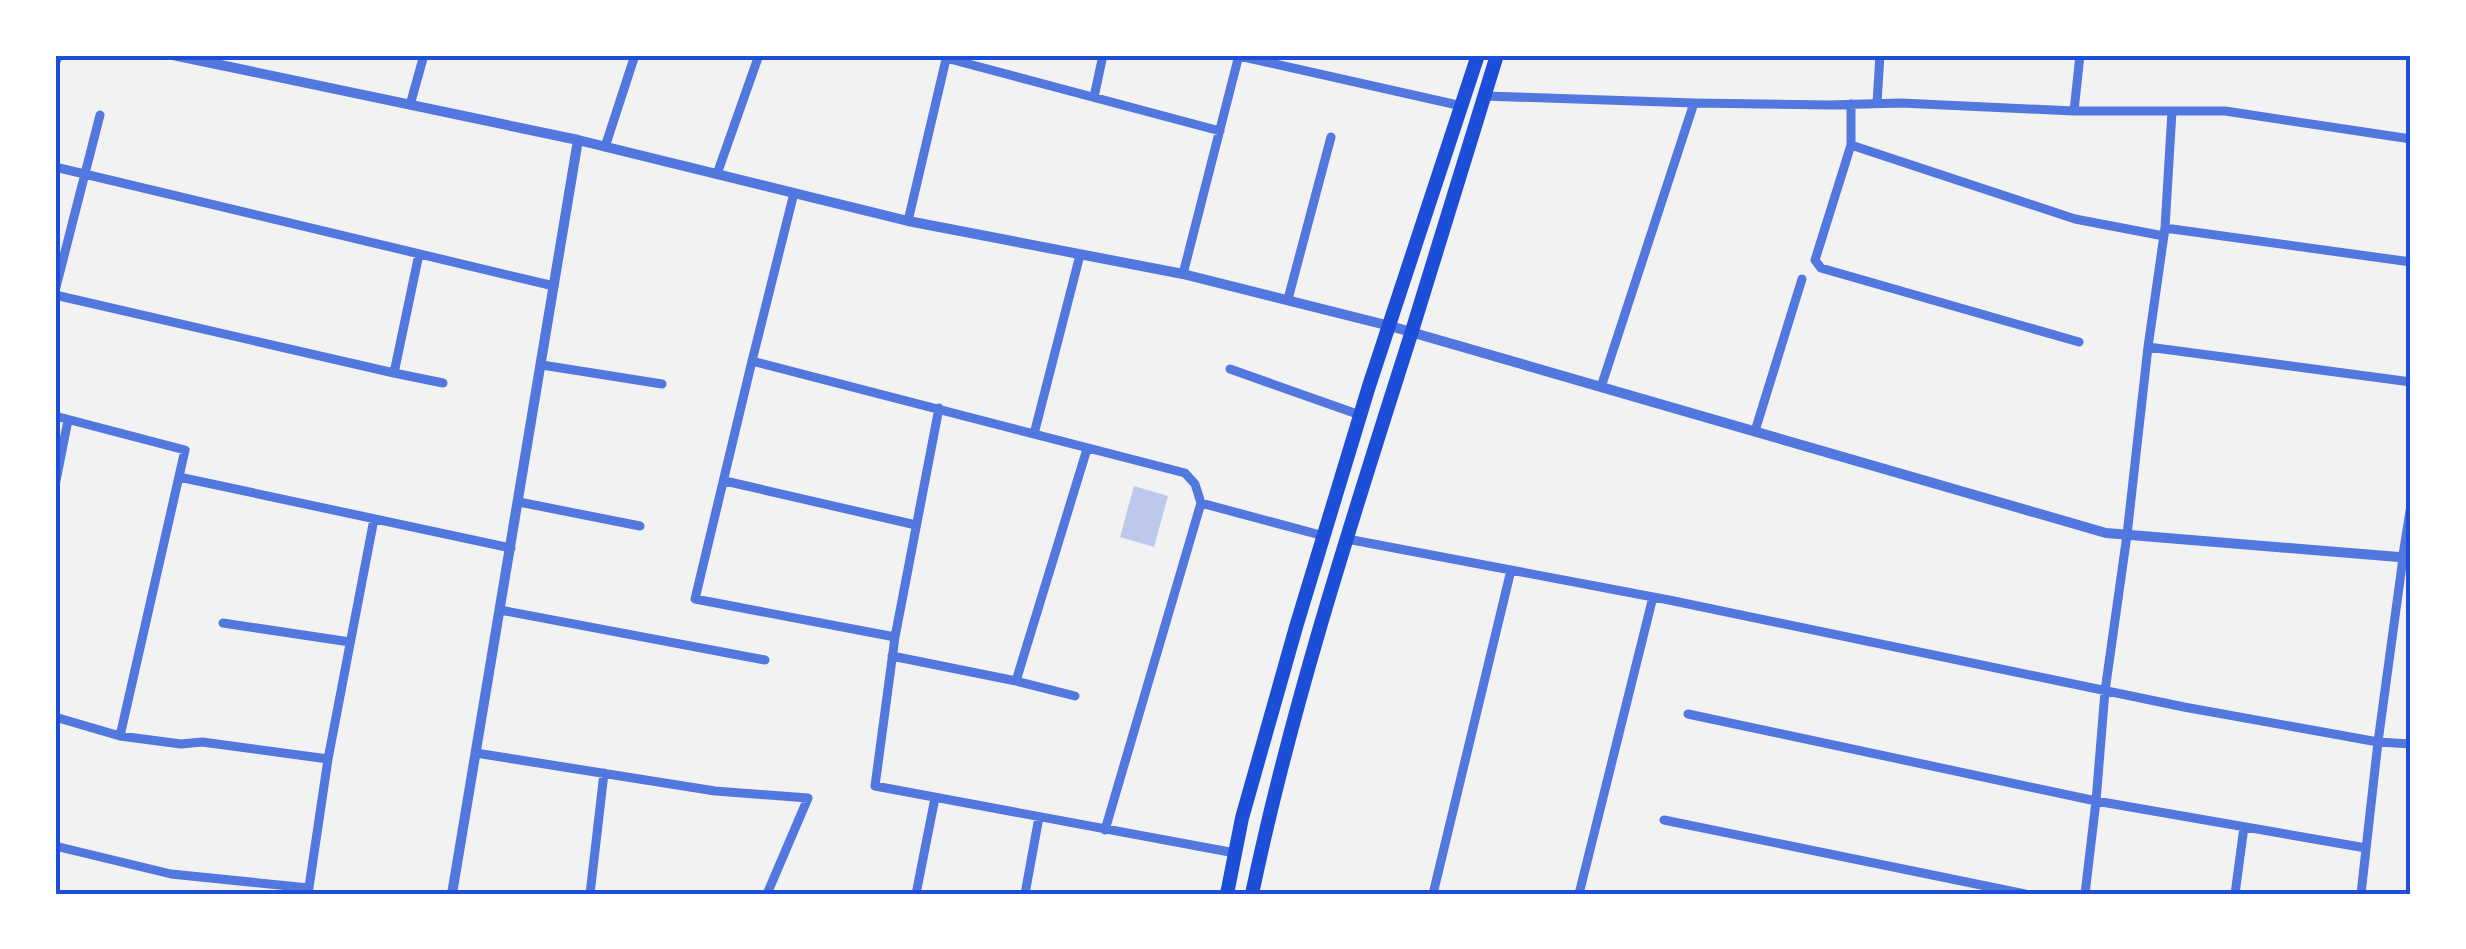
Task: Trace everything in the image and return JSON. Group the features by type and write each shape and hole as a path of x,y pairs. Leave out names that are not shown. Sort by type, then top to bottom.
{"main road":[{"path":"1227,894 1242,818 1360,415 1478,55"},
{"path":"1252,894 1290,728 1497,55"},
{"path":"1242,818 1266,826"}],"street":[{"path":"55,63 58,55"},
{"path":"173,55 578,140 908,221 1183,274 1288,299 2106,533 2407,558"},
{"path":"410,105 424,55"},
{"path":"605,147 635,55"},
{"path":"717,174 759,55"},
{"path":"1094,97 1103,55"},
{"path":"1877,104 1880,55"},
{"path":"2074,111 2080,55"},
{"path":"1183,274 1239,56 1462,106"},
{"path":"908,221 946,57 1220,131"},
{"path":"1485,96 2225,112 2411,139"},
{"path":"1601,387 1694,103"},
{"path":"1851,104 1851,145 1815,260 1821,268 2079,342"},
{"path":"2085,894 2105,691 2164,232 2172,111"},
{"path":"100,115 55,293 443,383"},
{"path":"1288,299 1332,136"},
{"path":"452,894 578,140"},
{"path":"1851,145 2076,219 2411,262"},
{"path":"55,167 554,286"},
{"path":"794,193 695,599 895,637"},
{"path":"394,373 420,254"},
{"path":"1034,434 1080,256"},
{"path":"1755,431 1802,279"},
{"path":"2148,347 2411,382"},
{"path":"752,361 1185,474 1195,484 1200,503 1106,830"},
{"path":"542,365 662,384"},
{"path":"1230,368 1360,415"},
{"path":"939,408 895,637 875,786 1235,853"},
{"path":"55,416 185,450 120,736"},
{"path":"55,486 68,420"},
{"path":"1016,681 1087,449"},
{"path":"178,476 511,548"},
{"path":"725,482 916,524"},
{"path":"519,502 640,526"},
{"path":"1200,503 1324,536"},
{"path":"2361,894 2411,508"},
{"path":"55,846 171,874 308,891 328,760 374,518"},
{"path":"1346,539 1652,597 2105,691 2378,742 2411,744"},
{"path":"1433,894 1512,570"},
{"path":"1579,894 1652,597"},
{"path":"500,610 766,660"},
{"path":"224,623 350,642"},
{"path":"892,656 1075,696"},
{"path":"1688,714 2096,801 2366,848"},
{"path":"55,718 120,736 181,744 202,742 328,760"},
{"path":"476,753 715,791 808,798 768,894"},
{"path":"590,894 604,773"},
{"path":"916,894 935,798"},
{"path":"1025,894 1039,817"},
{"path":"1664,820 2024,894"},
{"path":"2235,894 2244,827"}],"building":[{"path":"1134,486 1168,496 1154,547 1120,537"}]}
